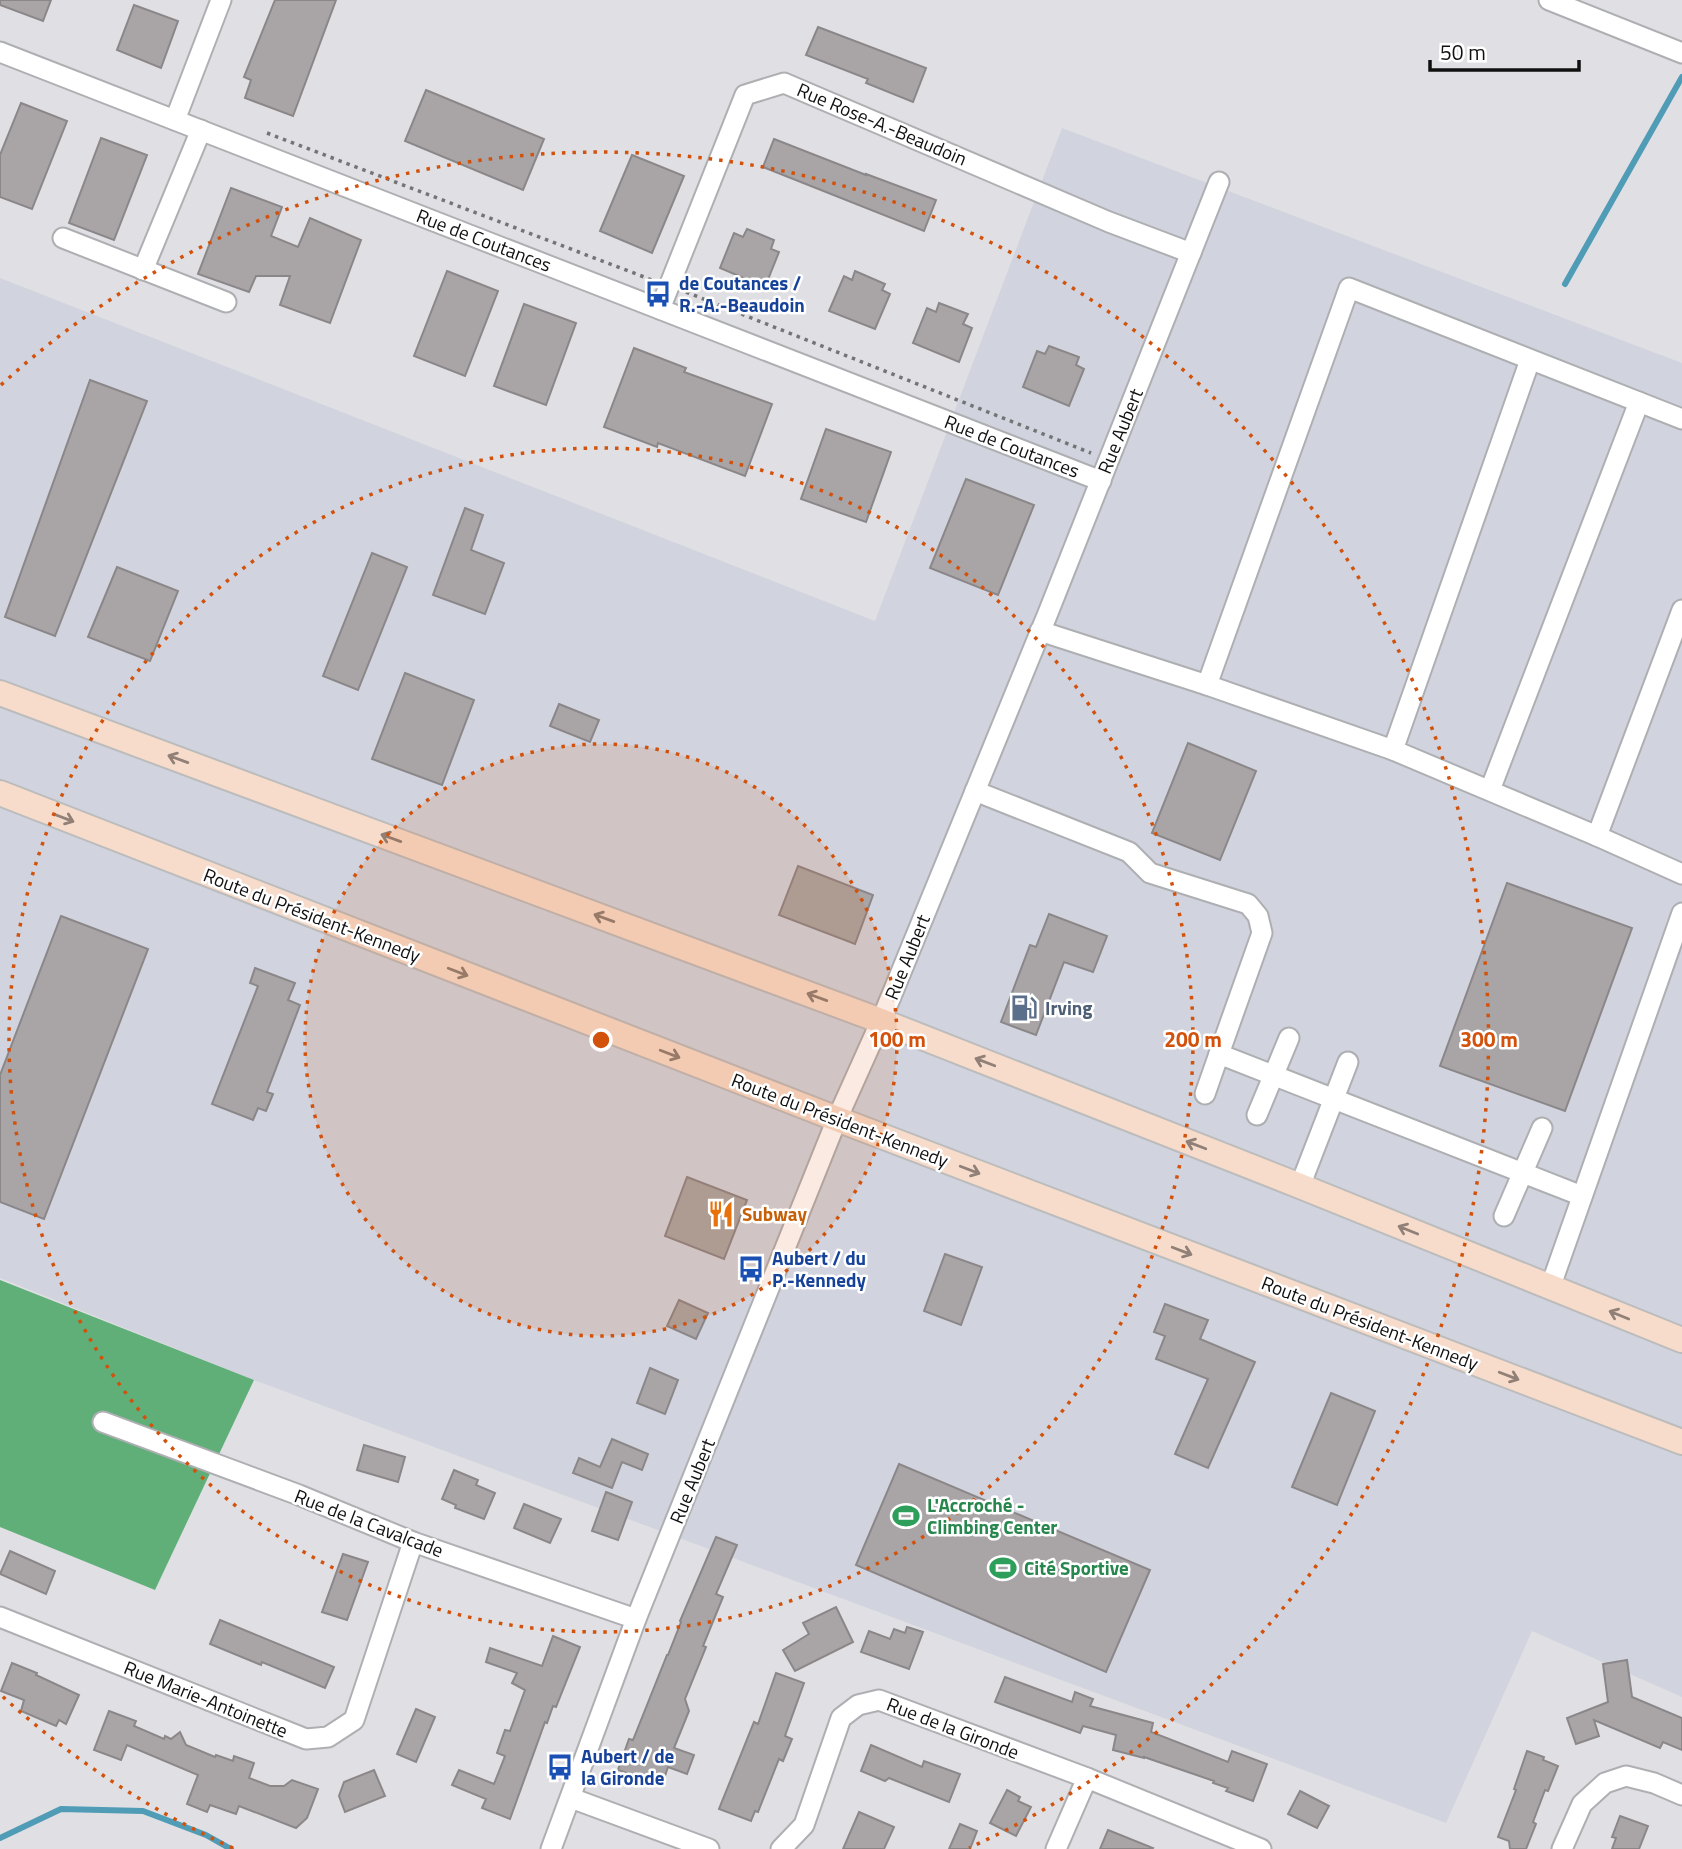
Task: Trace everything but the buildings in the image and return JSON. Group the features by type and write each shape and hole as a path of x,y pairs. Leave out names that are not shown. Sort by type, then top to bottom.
{"main road":[{"path":"0,693 881,1021 1682,1340"},
{"name":"Route du Président-Kennedy","path":"0,793 837,1119 1682,1442"}],"street":[{"path":"175,120 221,0"},
{"path":"1549,0 1682,53"},
{"name":"Rue de Coutances","path":"0,52 1101,481"},
{"name":"Rue Rose-A.-Beaudoin","path":"660,309 745,95 784,83 1191,253"},
{"path":"143,270 201,130"},
{"name":"Rue Aubert","path":"551,1849 636,1619 837,1119 881,1021 1101,481 1219,182"},
{"path":"63,238 226,302"},
{"path":"1207,685 1349,288 1682,419"},
{"path":"1393,750 1530,359"},
{"path":"1490,790 1639,402"},
{"path":"1597,836 1682,610"},
{"path":"1040,631 1207,685 1393,750 1682,874"},
{"path":"975,791 1129,852 1150,873 1248,904 1258,916 1262,933 1205,1094"},
{"path":"1550,1288 1682,913"},
{"path":"1257,1115 1289,1038"},
{"path":"1219,1054 1583,1196"},
{"path":"1300,1186 1348,1062"},
{"path":"1504,1216 1542,1128"},
{"name":"Rue de la Cavalcade","path":"103,1422 299,1495 413,1542 636,1619"},
{"name":"Rue Marie-Antoinette","path":"0,1617 306,1739 328,1737 354,1720 413,1542"},
{"name":"Rue de la Gironde","path":"781,1849 804,1825 841,1718 858,1705 879,1700 1087,1778 1261,1849"},
{"path":"1562,1849 1581,1804 1605,1783 1626,1776 1654,1783 1682,1795"},
{"path":"1056,1849 1087,1778"},
{"path":"571,1798 709,1849"}],"path":[{"name":"Rue de Coutances","path":"258,130 669,286 1091,451 1101,481"}],"shaded area":[{"path":"1062,128 1682,363 1682,1697 1532,1631 1446,1823 254,1380 0,1278 0,278 875,621"}],"green space":[{"path":"0,1280 254,1380 155,1590 0,1527"}],"waterway":[{"path":"1565,284 1682,77"},
{"path":"0,1838 61,1809 143,1811 206,1835 231,1849"}],"place":[{"name":"de Coutances / R.-A.-Beaudoin","path":"658,294"},
{"name":"Irving","path":"1024,1008"},
{"name":"Subway","path":"721,1214"},
{"name":"Aubert / du P.-Kennedy","path":"751,1269"},
{"name":"L'Accroché - Climbing Center","path":"906,1516"},
{"name":"Cité Sportive","path":"1003,1568"},
{"name":"Aubert / de la Gironde","path":"560,1767"}]}
